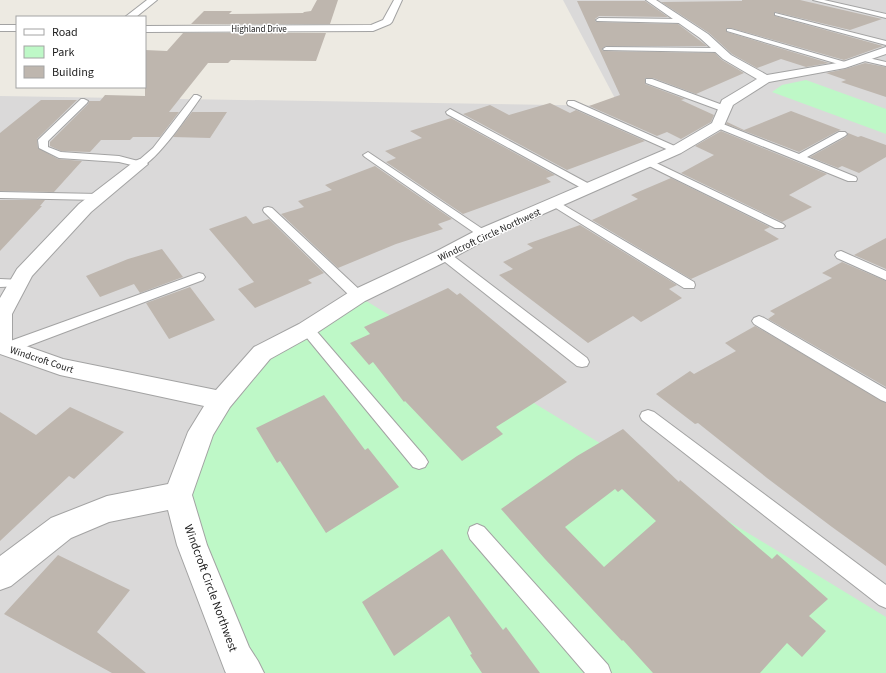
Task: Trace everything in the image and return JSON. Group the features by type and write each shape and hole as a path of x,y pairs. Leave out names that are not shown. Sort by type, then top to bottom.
{"street":[{"path":"131,16 153,0"},
{"name":"Highland Drive","path":"146,29 373,28 387,22 398,0"},
{"path":"650,0 704,36 727,57 765,79"},
{"path":"0,28 16,28"},
{"name":"Windcroft Circle Northwest","path":"237,668 192,545 178,495 201,432 221,400 262,353 306,329 358,296 444,255 483,234 676,150 721,117 727,103 765,79 856,61 886,50"},
{"name":"Windcroft Court","path":"140,164 85,208 24,274 9,283 2,314 1,344 7,348 60,367 221,400"},
{"path":"0,575 61,528 107,509 178,495"}],"lane":[{"path":"816,0 886,16"},
{"path":"777,14 886,42"},
{"path":"599,20 680,21"},
{"path":"729,30 856,61 886,64"},
{"path":"606,49 718,50"},
{"path":"649,81 799,158 852,179"},
{"path":"84,101 43,140 44,148 59,155 119,158 140,164 156,150 197,96"},
{"path":"571,103 676,150"},
{"path":"450,112 589,188"},
{"path":"799,158 842,134"},
{"path":"368,155 483,234"},
{"path":"648,162 779,226"},
{"path":"0,195 99,197"},
{"path":"556,203 689,284"},
{"path":"268,210 358,296"},
{"path":"444,255 582,362"},
{"path":"841,255 886,276"},
{"path":"7,348 199,277"},
{"path":"759,321 886,396"},
{"path":"306,329 419,462"},
{"path":"648,416 886,598"},
{"path":"477,533 600,673"}],"shaded area":[{"path":"563,0 886,0 886,673 0,673 0,96 619,106"}],"green space":[{"path":"806,80 886,109 886,134 772,92 782,85"},
{"path":"358,296 886,617 886,673 252,673 178,495 221,400 306,329"}],"building":[{"path":"317,0 338,0 330,24 191,24 204,11 232,11 229,14 303,13 311,11"},
{"path":"800,0 882,19 850,30 774,13 775,16 883,46 844,60 731,28 726,28 727,32 829,63 806,67 781,59 757,68 732,54 709,33 661,2"},
{"path":"577,1 645,1 668,17 599,16 595,19 595,21 678,24 707,46 606,46 602,49 603,51 715,53 722,60 744,73 696,94 653,78 645,78 645,84 685,99 681,100 714,115 711,122 681,139 667,132 657,136 589,106 620,95"},
{"path":"183,33 326,33 316,61 231,60 228,63 208,63 169,112 179,112 160,137 133,137 130,140 101,140 90,152 61,151 50,146 50,142 88,104 89,101 100,101 105,95 145,96 146,50 167,51"},
{"path":"865,63 886,67 886,97 841,82 846,80 826,73 845,69"},
{"path":"41,100 77,100 37,139 38,148 58,159 82,161 54,192 0,191 0,133"},
{"path":"550,103 570,113 576,110 645,141 567,170 463,114 490,105 509,115"},
{"path":"791,111 841,130 799,152 726,124 727,122 744,130"},
{"path":"192,112 227,112 210,138 173,137"},
{"path":"451,118 555,175 546,178 551,182 463,214 386,162 396,158 385,151 422,138 410,131"},
{"path":"721,131 827,174 789,195 812,207 782,222 681,173 714,155 695,146"},
{"path":"848,133 886,145 886,157 859,173 842,166 838,168 810,157 846,137"},
{"path":"375,166 452,219 438,224 443,229 396,244 338,268 281,214 304,207 298,201 332,190 325,185"},
{"path":"671,178 770,227 764,230 779,239 691,279 592,220 638,199 631,195"},
{"path":"0,200 45,200 40,206 42,206 0,251"},
{"path":"246,216 253,224 269,219 324,273 308,280 312,283 255,308 238,289 254,282 209,229"},
{"path":"580,225 677,285 669,289 682,298 641,322 633,316 588,343 499,275 513,269 503,262 533,248 527,244"},
{"path":"886,238 886,269 854,255"},
{"path":"162,249 183,277 140,293 134,284 100,297 86,276 128,259"},
{"path":"842,262 886,281 886,387 768,319 775,314 770,311 832,278 822,273"},
{"path":"190,287 215,320 169,339 146,303"},
{"path":"448,288 457,295 460,293 567,382 496,427 503,434 462,461 405,401 404,402 373,362 369,365 350,343 370,334 364,327"},
{"path":"755,326 886,403 886,566 767,478 698,423 695,424 656,394 690,371 694,374 736,351 725,343"},
{"path":"324,395 365,450 368,448 399,487 326,533 280,461 277,463 256,428"},
{"path":"70,407 124,432 74,479 69,476 0,541 0,412 36,435"},
{"path":"623,429 679,482 680,480 772,559 777,554 828,599 809,616 826,631 802,657 787,643 760,673 653,673 545,559 501,509 577,456","holes":["615,489 618,492 622,489 656,521 604,567 565,527"]},
{"path":"442,549 503,630 506,627 540,673 482,673 470,655 472,654 449,616 394,656 362,602"},
{"path":"58,555 130,590 97,632 146,673 112,673 4,614"}]}
